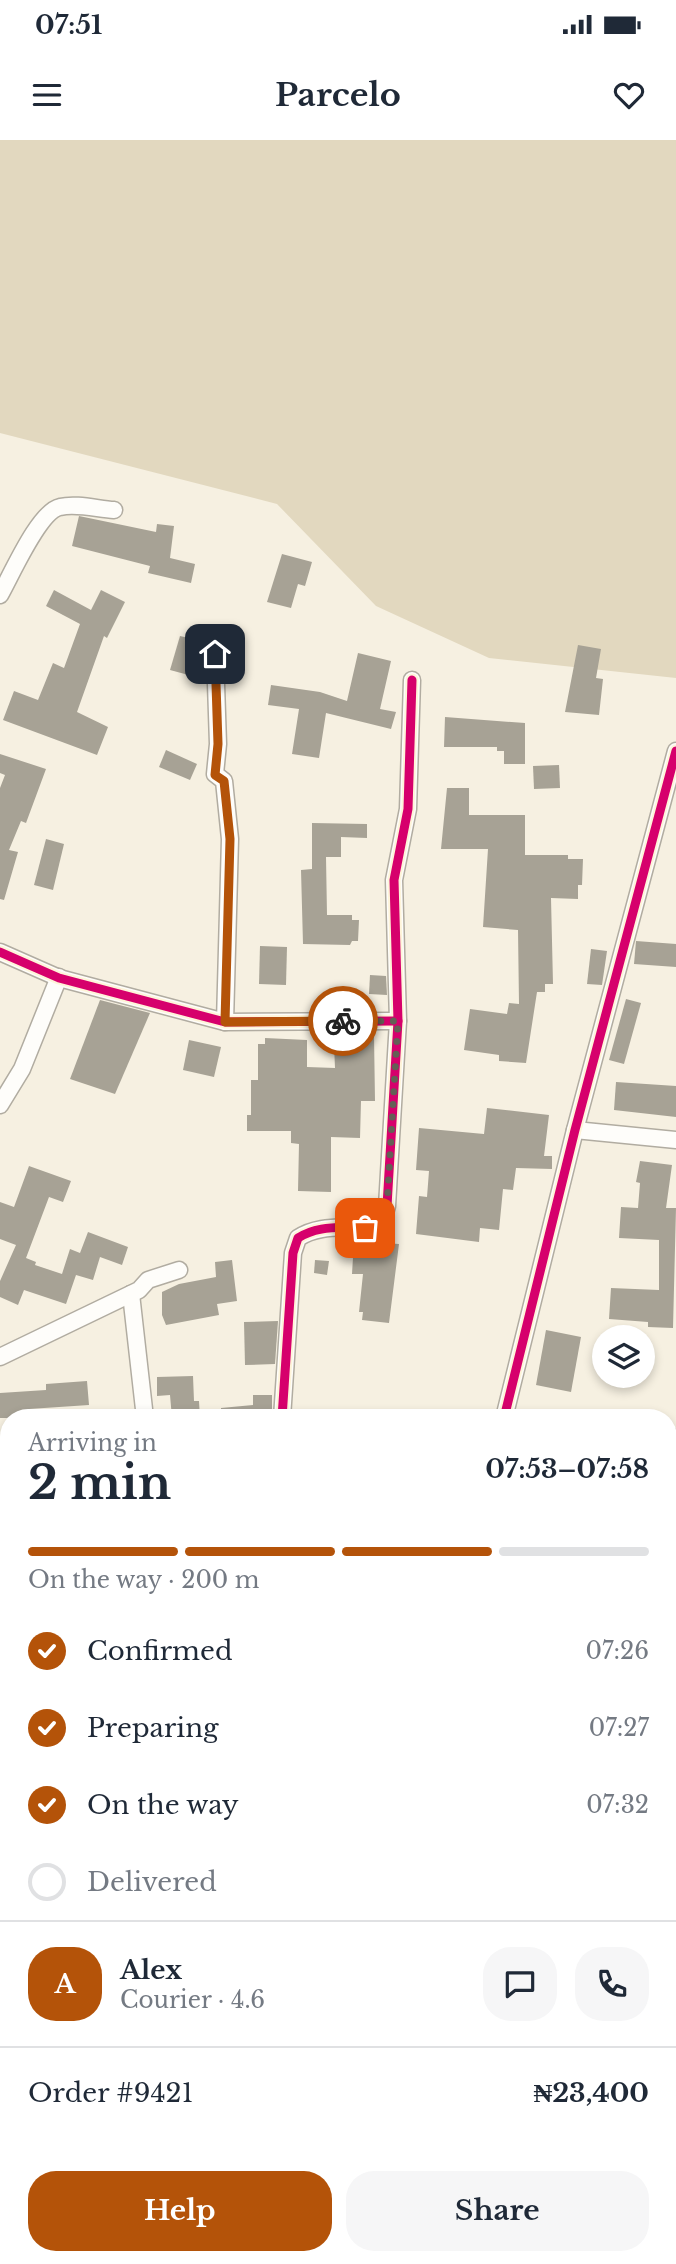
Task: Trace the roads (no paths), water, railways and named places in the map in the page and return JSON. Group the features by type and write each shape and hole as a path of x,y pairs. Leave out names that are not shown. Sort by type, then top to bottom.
{"street":[{"path":"0,595 40,523 52,510 61,506 114,510"},
{"path":"215,654 218,744 215,775 224,781 230,839 225,1022"},
{"path":"283,1409 293,1253 298,1238 326,1226 351,1230 382,1223 387,1206 398,1021 394,880 408,809 412,680"},
{"path":"506,1409 575,1130 676,751"},
{"path":"0,952 59,977 157,1006 225,1022 398,1021"},
{"path":"0,1105 22,1069 59,977"},
{"path":"575,1130 676,1140"},
{"path":"0,1357 131,1294 148,1280 178,1270"},
{"path":"131,1294 144,1409"}]}
